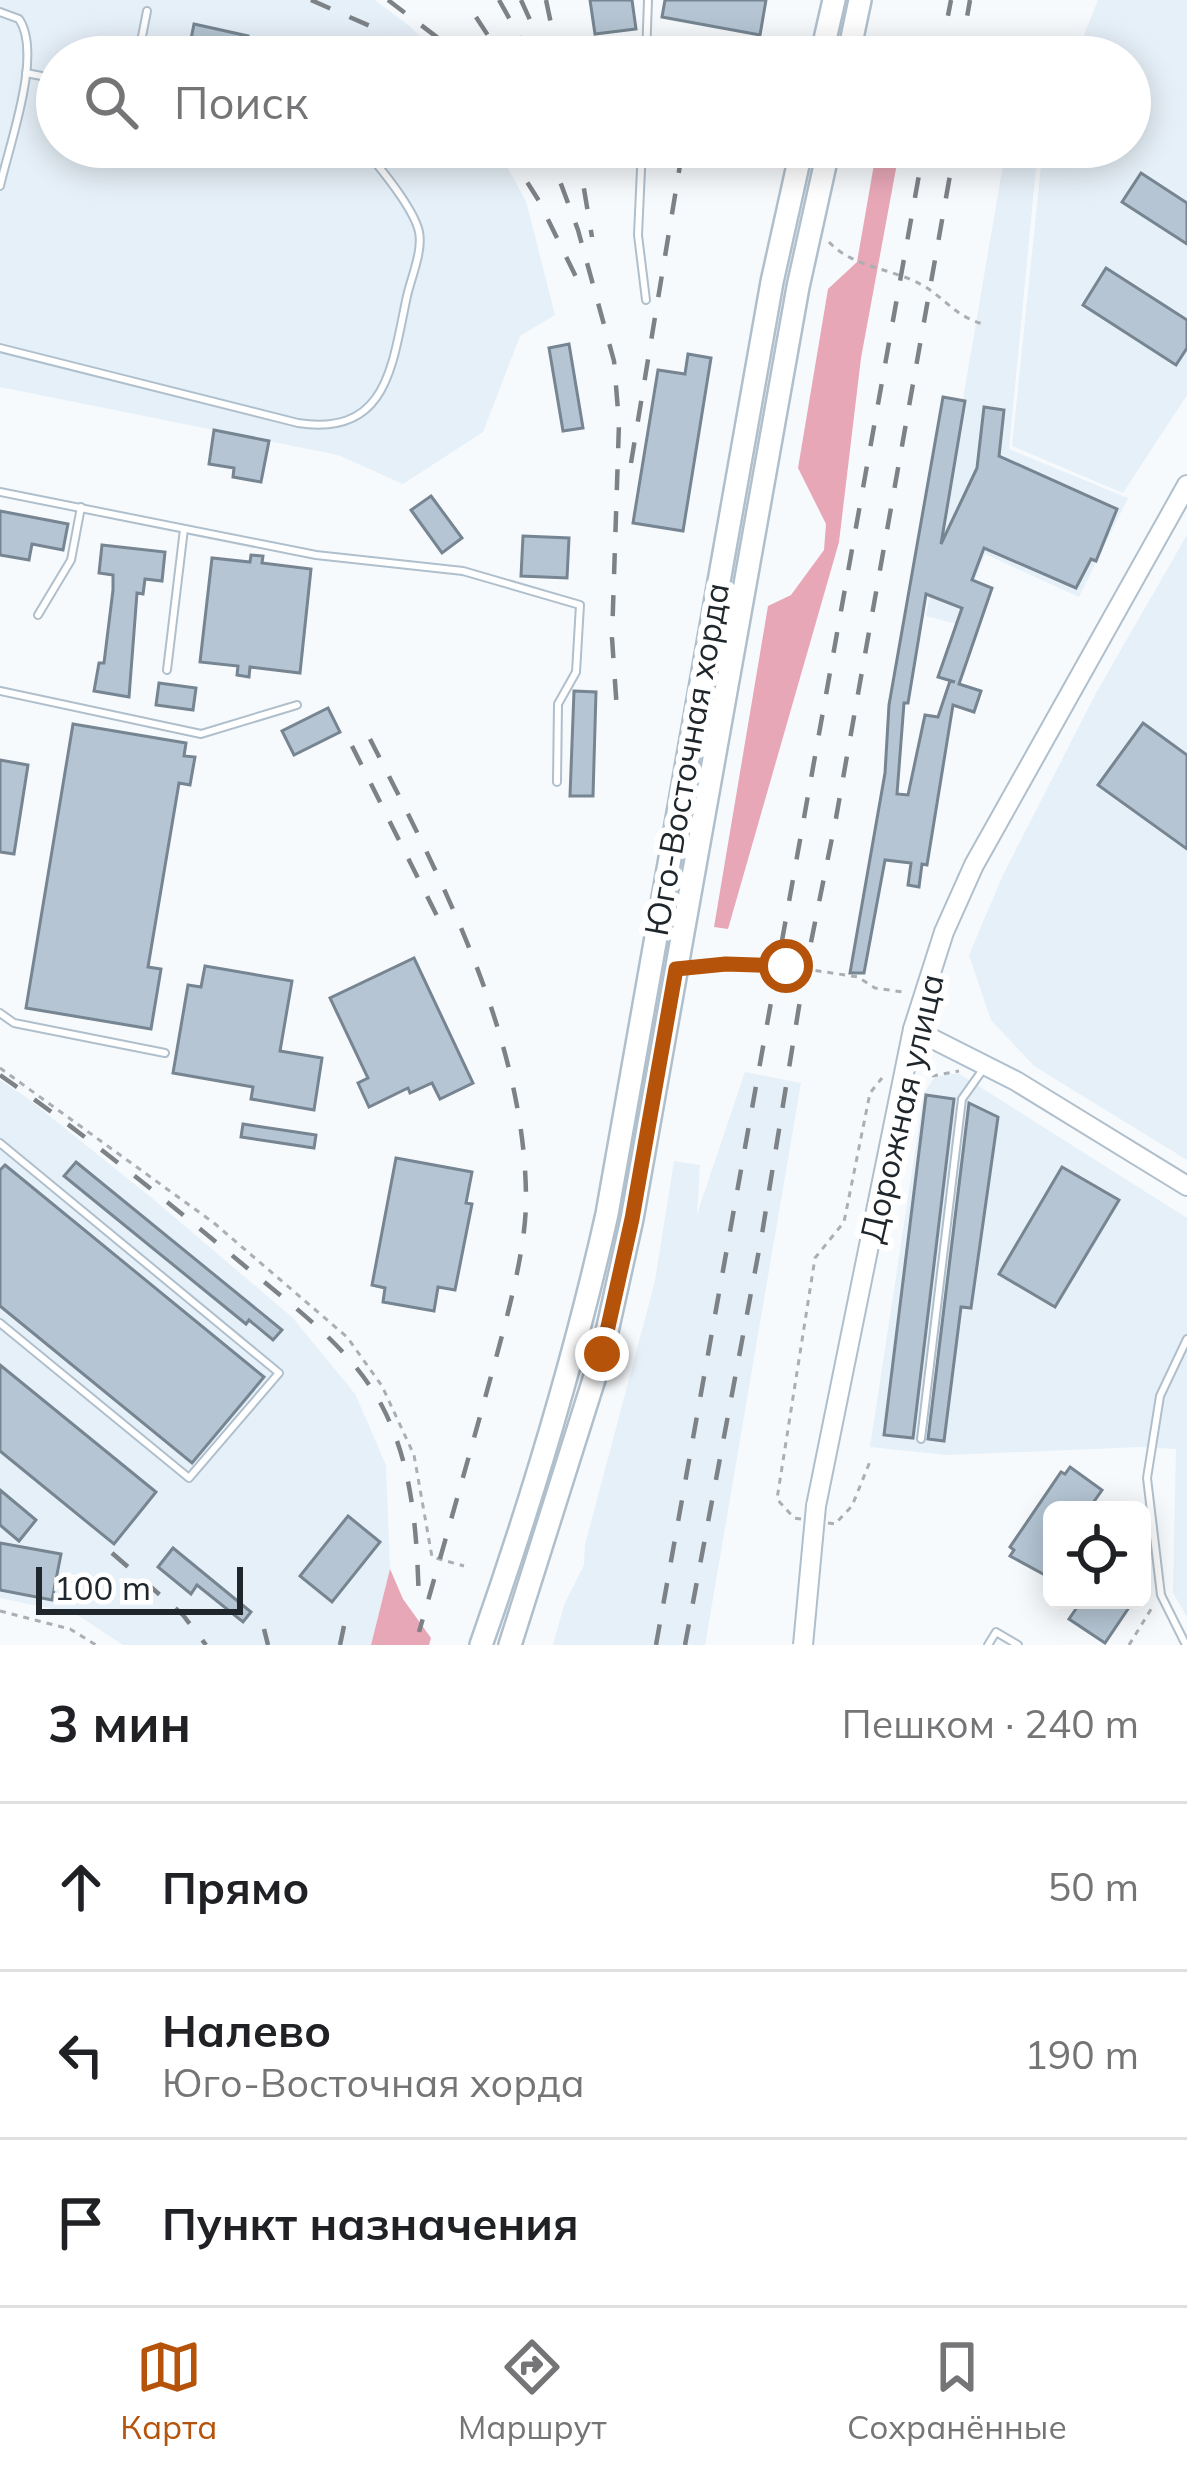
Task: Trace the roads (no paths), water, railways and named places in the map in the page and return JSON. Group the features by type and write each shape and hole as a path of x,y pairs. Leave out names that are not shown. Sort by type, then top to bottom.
{"main road":[{"path":"825,36 833,0"},
{"path":"852,36 860,0"},
{"name":"Юго-Восточная хорда","path":"481,1645 544,1463 607,1214 768,304 797,168"},
{"name":"Юго-Восточная хорда","path":"510,1645 602,1354 632,1219 794,309 824,168"},
{"name":"Дорожная улица","path":"803,1645 816,1506 913,1029 944,932 974,865 1187,484"},
{"path":"913,1029 985,1065 1187,1186"}],"lane":[{"path":"647,36 648,0"},
{"path":"0,11 19,19 25,28 26,73 0,185"},
{"path":"142,36 147,11"},
{"path":"26,73 36,75"},
{"path":"0,348 298,424 344,424 373,403 385,382 419,242 412,216 378,168"},
{"path":"641,168 638,235 646,300"},
{"path":"0,492 316,555 463,571 580,605 576,672 558,704 557,782"},
{"path":"38,615 71,560 81,507"},
{"path":"167,670 184,529"},
{"path":"0,691 201,734 297,705"},
{"path":"0,1013 14,1023 164,1053"},
{"path":"921,1438 962,1099 985,1065"},
{"path":"0,1143 280,1373 189,1478 0,1323"},
{"path":"1186,1645 1161,1595 1148,1478 1160,1396 1187,1339"},
{"path":"988,1645 996,1632 1018,1645"}],"railway":[{"path":"311,0 384,36"},
{"path":"388,0 435,36"},
{"path":"499,0 519,36"},
{"path":"521,0 537,36"},
{"path":"546,0 554,36"},
{"path":"944,36 951,0"},
{"path":"964,36 970,0"},
{"path":"476,17 488,36"},
{"path":"518,168 577,279"},
{"path":"553,168 578,230 614,361 619,423 612,638 617,711"},
{"path":"580,168 592,237"},
{"path":"631,463 680,168"},
{"path":"656,1645 920,168"},
{"path":"685,1645 951,168"},
{"path":"370,739 451,904 495,1020 512,1080 526,1200 509,1308 419,1632"},
{"path":"352,746 444,930"},
{"path":"0,1075 92,1143 299,1311 369,1384 393,1429 407,1478 419,1604"},
{"path":"112,1553 183,1615 206,1645"},
{"path":"340,1645 344,1626"},
{"path":"264,1629 268,1645"}]}
